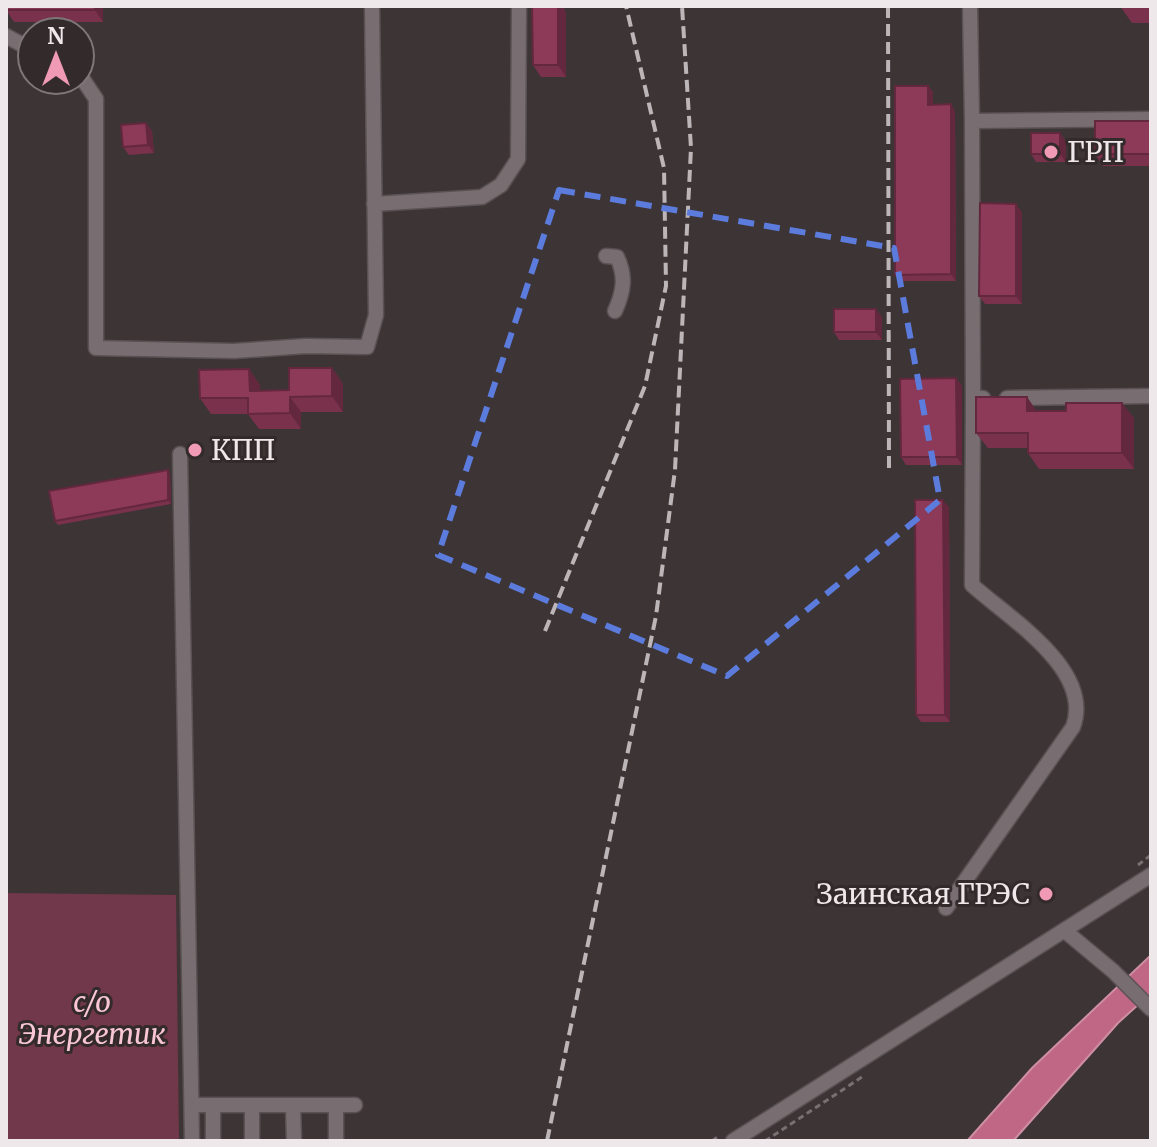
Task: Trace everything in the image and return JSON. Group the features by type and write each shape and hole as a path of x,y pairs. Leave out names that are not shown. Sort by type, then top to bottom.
{"street":[{"path":"94,96 96,348 234,351 306,346 367,347 376,315 372,6"},
{"path":"374,204 482,197 511,174 518,159 519,6"},
{"path":"946,908 1073,727 1078,713 1078,699 1062,666 972,585 970,6"},
{"path":"972,121 1151,119"},
{"path":"606,256 617,257 622,269 624,282 615,311"},
{"path":"973,398 1151,396"},
{"path":"180,454 192,1141"},
{"path":"733,1141 1151,875"},
{"path":"1065,931 1113,971 1151,1009"},
{"path":"192,1105 355,1105"},
{"path":"213,1105 213,1141"},
{"path":"252,1105 252,1141"},
{"path":"293,1105 294,1141"},
{"path":"336,1105 336,1141"}],"highlighted area":[{"path":"559,190 894,248 940,500 727,676 438,555"}],"green space":[{"name":"с/о Энергетик","path":"6,893 176,895 179,1141 6,1141"}],"shaded area":[{"path":"1151,955 1151,993 1118,1023 1013,1141 967,1141 1032,1068"}],"building":[{"path":"6,6 95,6 95,10 6,10"},
{"path":"532,6 558,6 558,65 533,65"},
{"path":"895,86 928,86 928,105 951,104 951,274 895,275"},
{"path":"1095,121 1151,121 1151,154 1095,154"},
{"path":"146,123 148,145 123,147 121,125"},
{"path":"1031,133 1060,133 1060,154 1031,154"},
{"path":"980,203 1016,204 1016,296 979,296"},
{"path":"834,309 876,309 876,332 834,332"},
{"path":"289,368 332,368 332,396 290,397 290,413 248,414 248,398 200,398 199,370 249,369 250,391 289,390"},
{"path":"956,378 957,457 901,457 900,379"},
{"path":"976,397 1027,397 1027,411 1066,411 1066,403 1122,403 1122,453 1028,453 1028,433 976,433"},
{"path":"168,470 168,500 55,521 49,491"},
{"path":"915,500 943,500 945,715 916,715"}],"railway":[{"path":"545,631 645,386 666,286 664,168 626,6"},
{"path":"547,1141 656,616 675,470 691,148 682,6"},
{"path":"888,6 889,469"}],"place":[{"name":"ГРП","path":"1051,152"},
{"name":"КПП","path":"195,450"},
{"name":"Заинская ГРЭС","path":"1046,894"}]}
